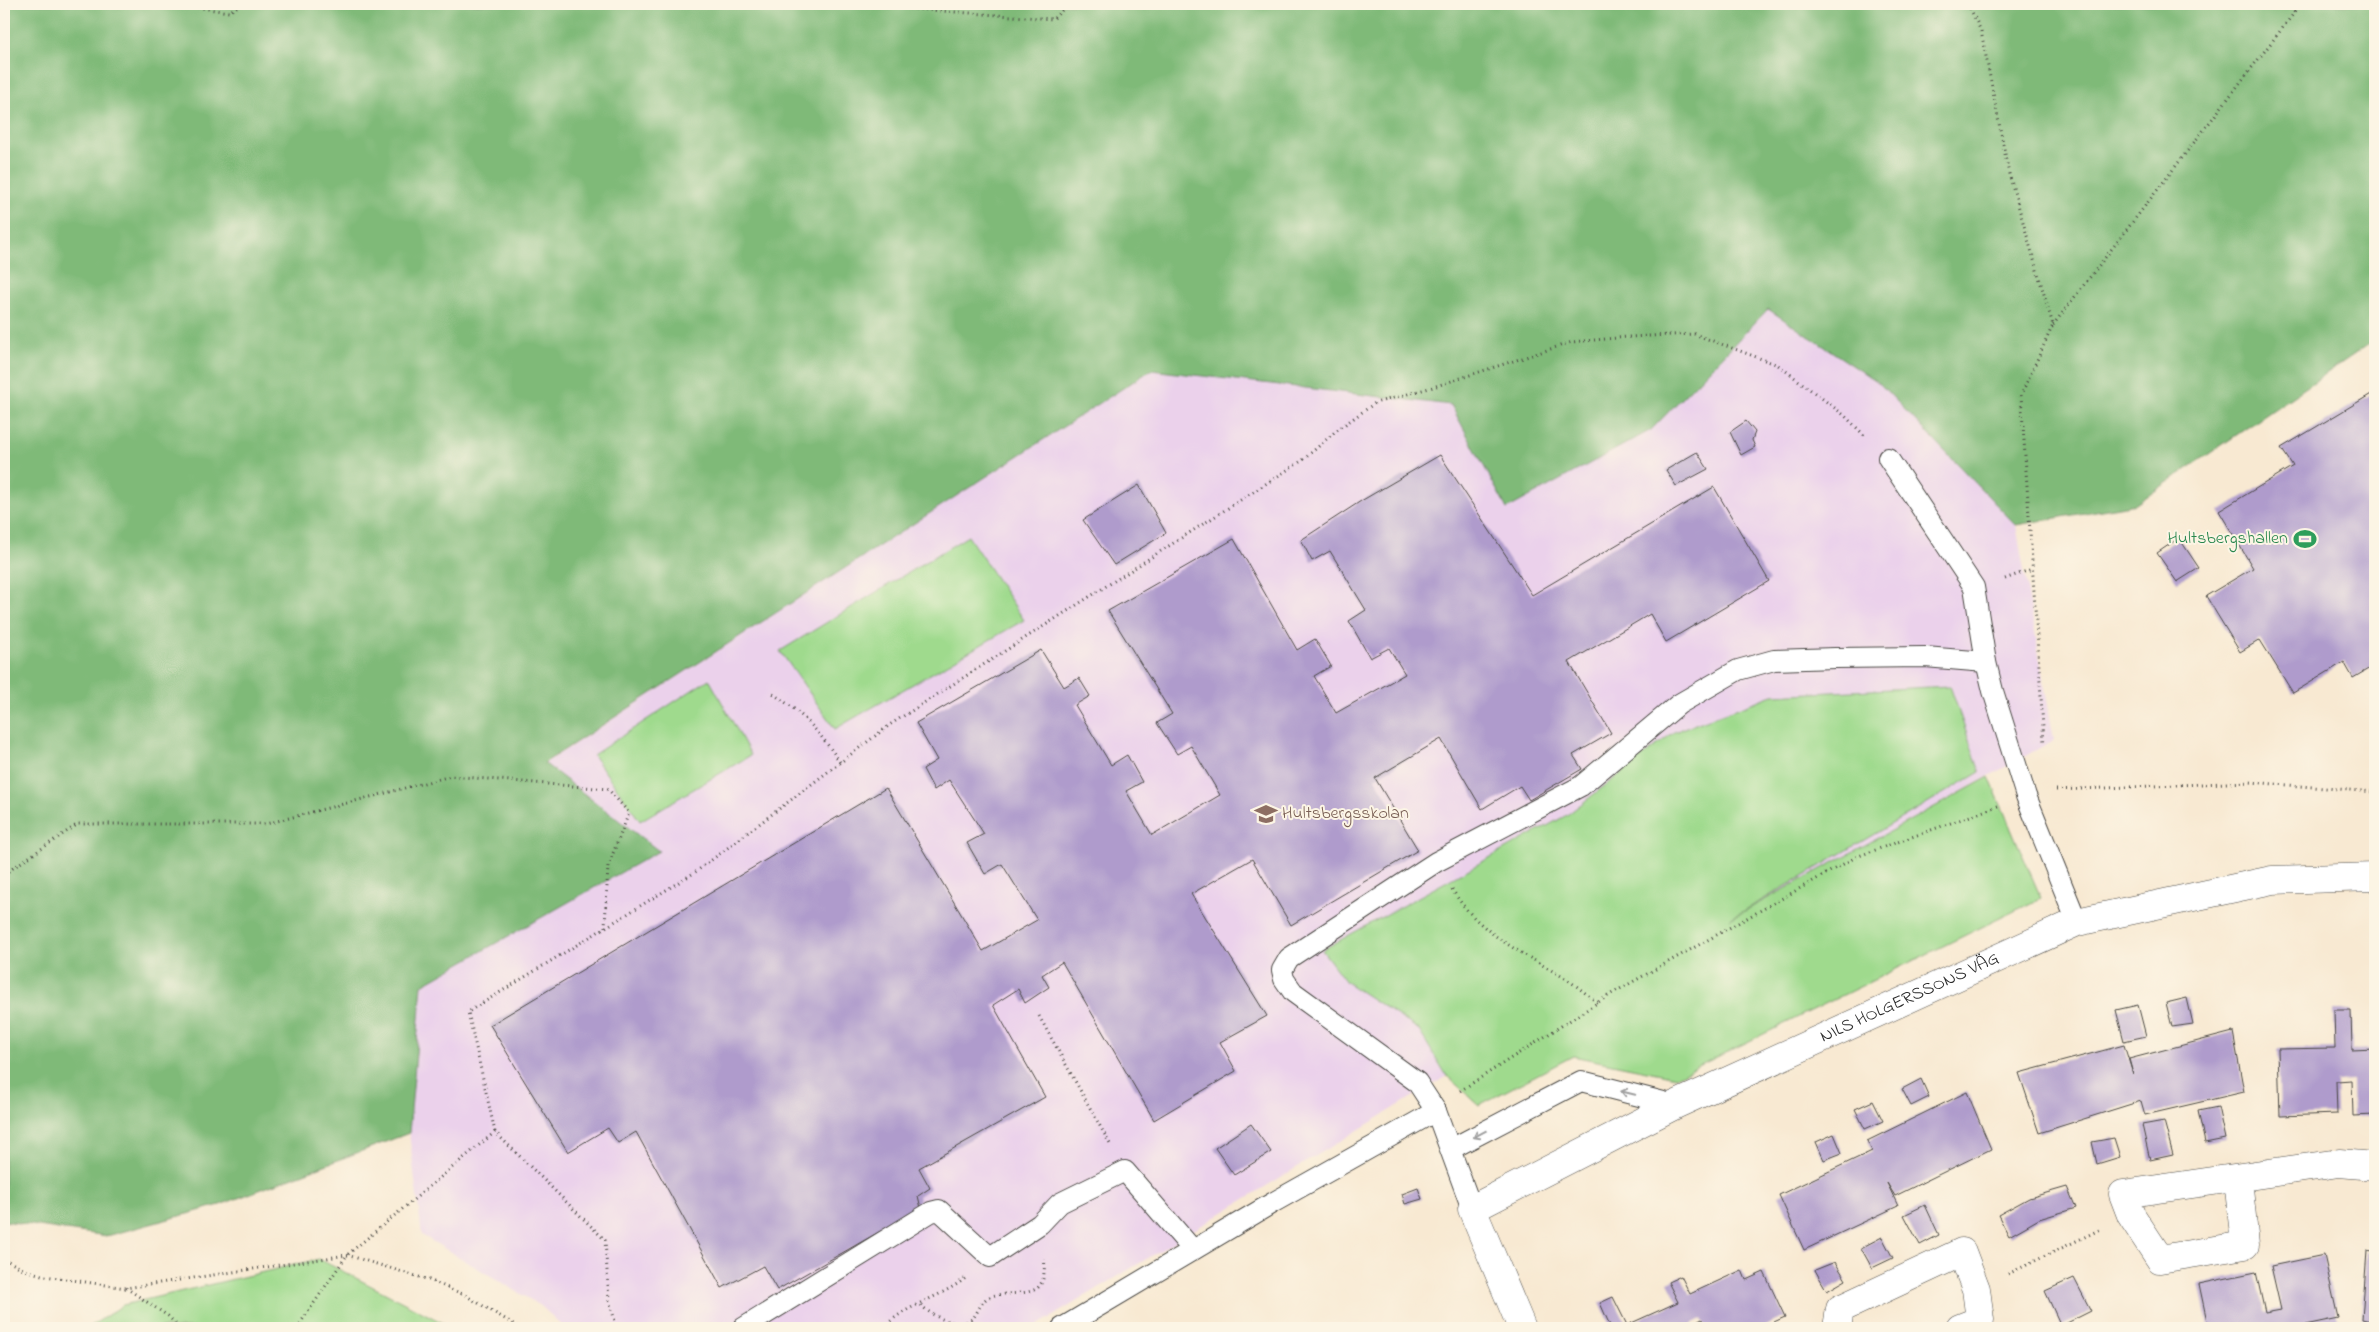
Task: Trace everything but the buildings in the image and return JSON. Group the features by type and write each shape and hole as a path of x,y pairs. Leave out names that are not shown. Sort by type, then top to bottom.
{"street":[{"name":"NILS HOLGERSSONS VÄG","path":"1472,1209 1675,1105 2077,922 2272,880 2375,877"},
{"path":"2238,1179 2245,1245 2160,1259 2131,1215 2123,1194 2339,1163 2375,1166"},
{"path":"1472,1209 1522,1328"},
{"path":"1837,1328 1840,1309 1962,1252 1976,1289 1980,1320 1960,1328"}],"lane":[{"path":"1888,458 1974,587 1986,662 2026,796 2077,922"},
{"path":"1472,1209 1436,1110 1417,1082 1293,992 1284,980 1282,970 1289,958 1436,862 1581,786 1679,704 1738,670 1774,660 1827,658 1925,657 1986,662"},
{"path":"1451,1149 1581,1081 1675,1105"},
{"path":"1062,1328 1436,1110"},
{"path":"743,1328 931,1212 939,1210 990,1257 1040,1224 1060,1203 1125,1171 1193,1250"}],"path":[{"path":"4,8 11,4"},
{"path":"173,4 229,12 241,4"},
{"path":"845,4 1053,19 1068,4"},
{"path":"1968,4 1981,31 2009,174 2053,325"},
{"path":"2287,4 2294,13"},
{"path":"2045,752 2020,395 2053,325 2301,4"},
{"path":"617,1328 608,1300 605,1240 495,1132 468,1012 697,871 891,724 1303,460 1337,430 1375,403 1433,387 1572,342 1694,334 1778,365 1844,415 1888,458"},
{"path":"774,694 792,706 819,731 840,762"},
{"path":"4,874 78,824 266,824 451,776 599,788 608,789 629,813 608,866 605,927"},
{"path":"1436,1110 1457,1093 1598,1003 1856,857 2026,796 2047,790 2250,782 2375,792"},
{"path":"1436,862 1460,902 1480,925 1497,938 1565,978 1598,1003"},
{"path":"1039,1016 1125,1171"},
{"path":"297,1328 346,1255 495,1132"},
{"path":"1976,1289 2131,1215"},
{"path":"921,1305 930,1314 938,1318 966,1321 972,1318 980,1305 991,1297 1002,1294 1029,1292 1038,1288 1042,1280 1046,1255 1040,1224"},
{"path":"4,1259 25,1270 46,1276 126,1288 346,1255 429,1280 465,1295 520,1328"},
{"path":"883,1328 901,1312 921,1305 956,1286 990,1257"},
{"path":"126,1288 168,1316 180,1328"}],"shaded area":[{"name":"Hultsbergsskolan","path":"1768,309 1879,383 2016,525 2054,740 1447,1076 1033,1328 565,1328 541,1306 422,1235 409,1133 422,985 659,851 544,764 1151,370 1451,405 1466,432 1651,430"}],"green space":[{"path":"4,4 2375,4 2375,340 2136,504 2016,525 1879,383 1768,309 1651,430 1507,509 1451,405 1151,370 544,763 659,851 422,985 409,1133 220,1205 107,1236 4,1221"},
{"path":"968,536 1024,620 835,729 780,651"},
{"path":"709,679 751,755 640,821 593,755"},
{"path":"1950,686 1980,772 1730,919 1989,777 2041,898 1676,1077 1573,1056 1479,1105 1447,1076 1418,1029 1346,982 1322,950 1567,815 1674,732 1773,695"},
{"path":"319,1259 453,1328 88,1328 123,1305"}],"place":[{"name":"Hultsbergshallen","path":"2305,539"},
{"name":"Hultsbergsskolan","path":"1266,814"}]}
